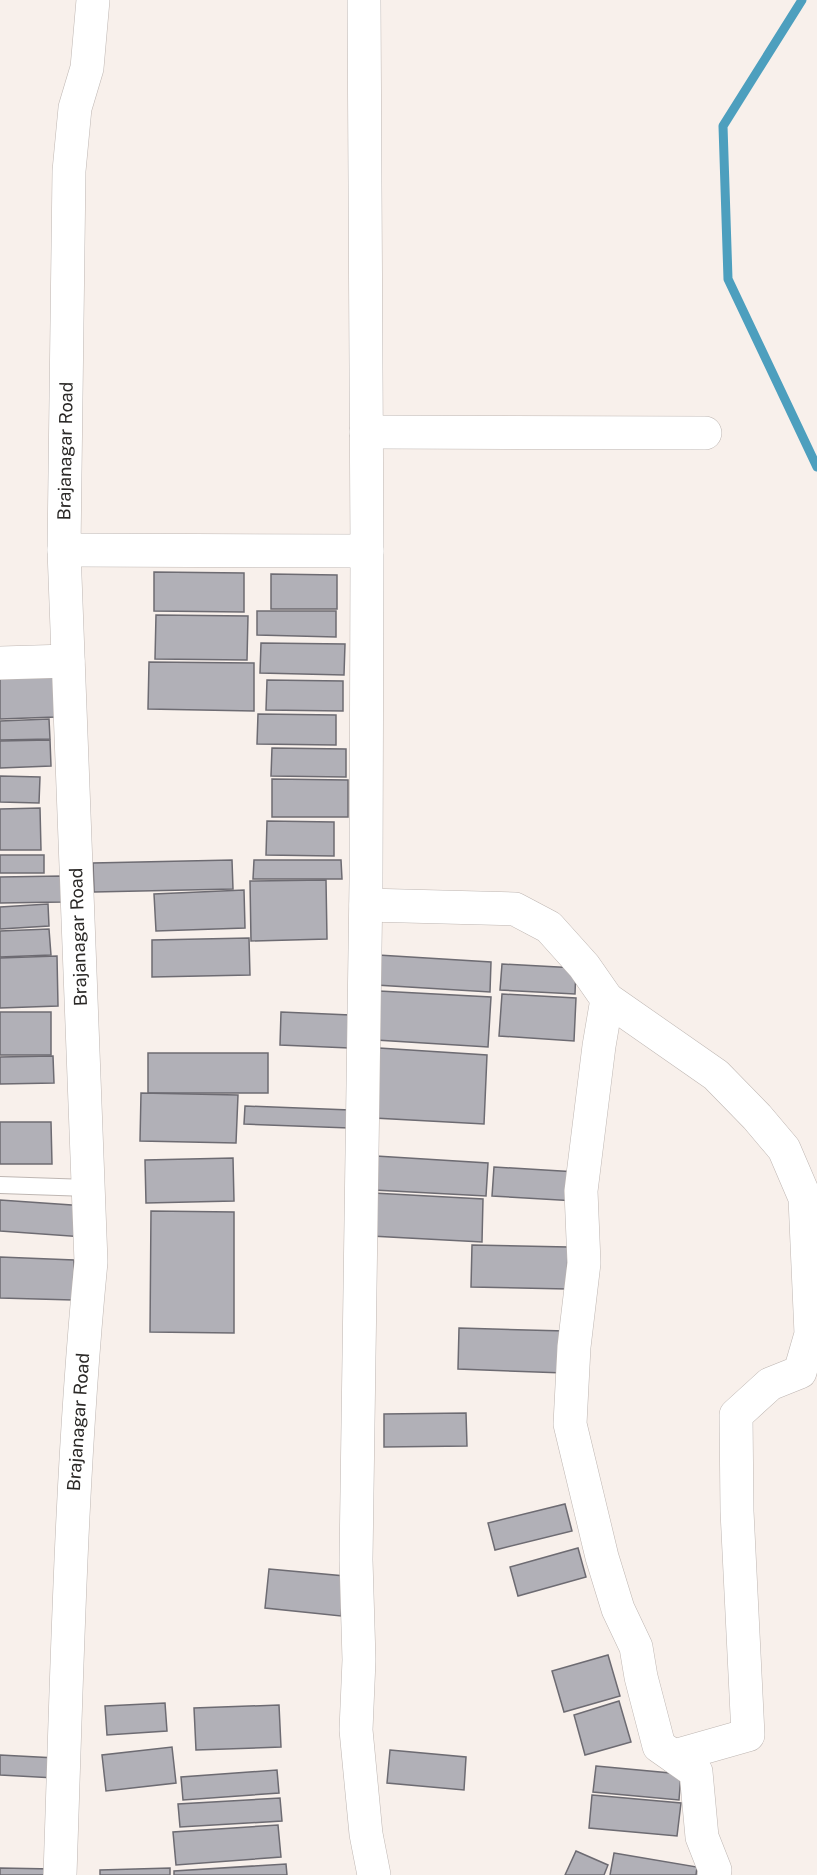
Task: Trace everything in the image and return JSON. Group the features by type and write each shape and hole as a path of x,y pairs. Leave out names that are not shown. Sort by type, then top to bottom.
{"street":[{"name":"Brajanagar Road","path":"60,1875 69,1571 80,1368 91,1262 64,550 69,171 75,108 87,68 93,0"},
{"path":"364,0 366,905 356,1560 359,1660 356,1730 366,1834 374,1875"},
{"path":"366,432 705,433"},
{"path":"64,550 367,551"},
{"path":"0,663 69,661"},
{"path":"366,905 515,909 549,927 584,966 607,999 716,1075 784,1149 811,1198 811,1334 800,1372 770,1384 736,1415 737,1511 748,1735 674,1756"},
{"path":"607,999 581,1191 584,1263 574,1347 570,1424 602,1557 618,1609 636,1647 641,1677 659,1746 696,1772 702,1837 715,1870 714,1875"}],"lane":[{"path":"0,1185 88,1188"}],"building":[{"path":"154,572 244,573 244,612 154,611"},
{"path":"271,574 337,575 337,609 271,609"},
{"path":"257,611 336,611 336,637 257,635"},
{"path":"156,615 248,616 247,660 155,659"},
{"path":"261,643 345,644 344,675 260,673"},
{"path":"149,662 254,663 254,711 148,709"},
{"path":"54,674 56,717 0,719 0,676"},
{"path":"267,680 343,681 343,711 266,710"},
{"path":"258,714 336,715 336,745 257,744"},
{"path":"49,719 50,739 0,740 0,721"},
{"path":"50,740 51,766 0,768 0,741"},
{"path":"272,748 346,749 346,777 271,776"},
{"path":"0,776 40,777 39,803 0,802"},
{"path":"272,779 348,780 348,817 272,817"},
{"path":"40,808 41,850 0,850 0,809"},
{"path":"267,821 334,822 334,856 266,855"},
{"path":"0,855 44,855 44,873 0,873"},
{"path":"232,860 233,889 94,892 93,863"},
{"path":"254,860 341,860 342,879 253,879"},
{"path":"62,876 62,902 0,903 0,877"},
{"path":"326,880 327,939 251,941 250,881"},
{"path":"244,890 245,928 156,931 154,894"},
{"path":"48,904 49,926 0,929 0,907"},
{"path":"49,929 51,955 0,957 0,931"},
{"path":"249,938 250,975 152,977 152,940"},
{"path":"378,955 491,962 490,992 376,985"},
{"path":"57,956 58,1006 0,1008 0,958"},
{"path":"502,964 576,968 575,994 500,990"},
{"path":"379,991 491,997 488,1047 376,1040"},
{"path":"502,994 576,998 574,1041 499,1036"},
{"path":"0,1012 51,1012 51,1055 0,1055"},
{"path":"281,1012 350,1015 349,1048 280,1045"},
{"path":"379,1048 487,1055 484,1124 374,1118"},
{"path":"148,1053 268,1053 268,1093 148,1093"},
{"path":"53,1056 54,1083 0,1084 0,1057"},
{"path":"141,1093 238,1095 236,1143 140,1141"},
{"path":"245,1106 350,1110 349,1128 244,1124"},
{"path":"0,1122 51,1122 52,1164 0,1164"},
{"path":"376,1156 488,1163 486,1196 374,1190"},
{"path":"233,1158 234,1201 146,1203 145,1160"},
{"path":"494,1167 577,1172 576,1201 492,1196"},
{"path":"373,1193 483,1199 482,1242 371,1236"},
{"path":"0,1200 86,1206 84,1237 0,1231"},
{"path":"151,1211 234,1212 234,1333 150,1332"},
{"path":"472,1245 568,1247 567,1289 471,1287"},
{"path":"0,1257 74,1260 73,1300 0,1298"},
{"path":"459,1328 565,1331 564,1373 458,1369"},
{"path":"466,1413 467,1446 384,1447 384,1414"},
{"path":"565,1504 572,1531 495,1550 488,1523"},
{"path":"578,1548 586,1577 518,1596 510,1567"},
{"path":"269,1569 345,1576 341,1616 265,1608"},
{"path":"608,1655 620,1696 564,1712 552,1671"},
{"path":"619,1701 631,1742 585,1755 574,1715"},
{"path":"165,1703 167,1731 107,1735 105,1706"},
{"path":"279,1705 281,1747 196,1750 194,1708"},
{"path":"172,1747 176,1783 106,1791 102,1755"},
{"path":"390,1750 466,1757 464,1790 387,1783"},
{"path":"0,1755 56,1758 55,1778 0,1775"},
{"path":"596,1766 681,1774 679,1800 593,1792"},
{"path":"277,1770 279,1793 183,1800 181,1777"},
{"path":"592,1795 681,1803 677,1836 589,1828"},
{"path":"280,1798 282,1821 180,1827 178,1804"},
{"path":"278,1825 281,1857 176,1865 173,1832"},
{"path":"576,1851 608,1865 604,1875 565,1875"},
{"path":"614,1853 697,1867 696,1875 610,1875"},
{"path":"286,1864 287,1875 174,1875 174,1871"},
{"path":"0,1868 53,1869 53,1875 0,1875"},
{"path":"170,1868 170,1875 100,1875 100,1870"}],"waterway":[{"path":"802,0 723,126 728,279 817,467"}]}
